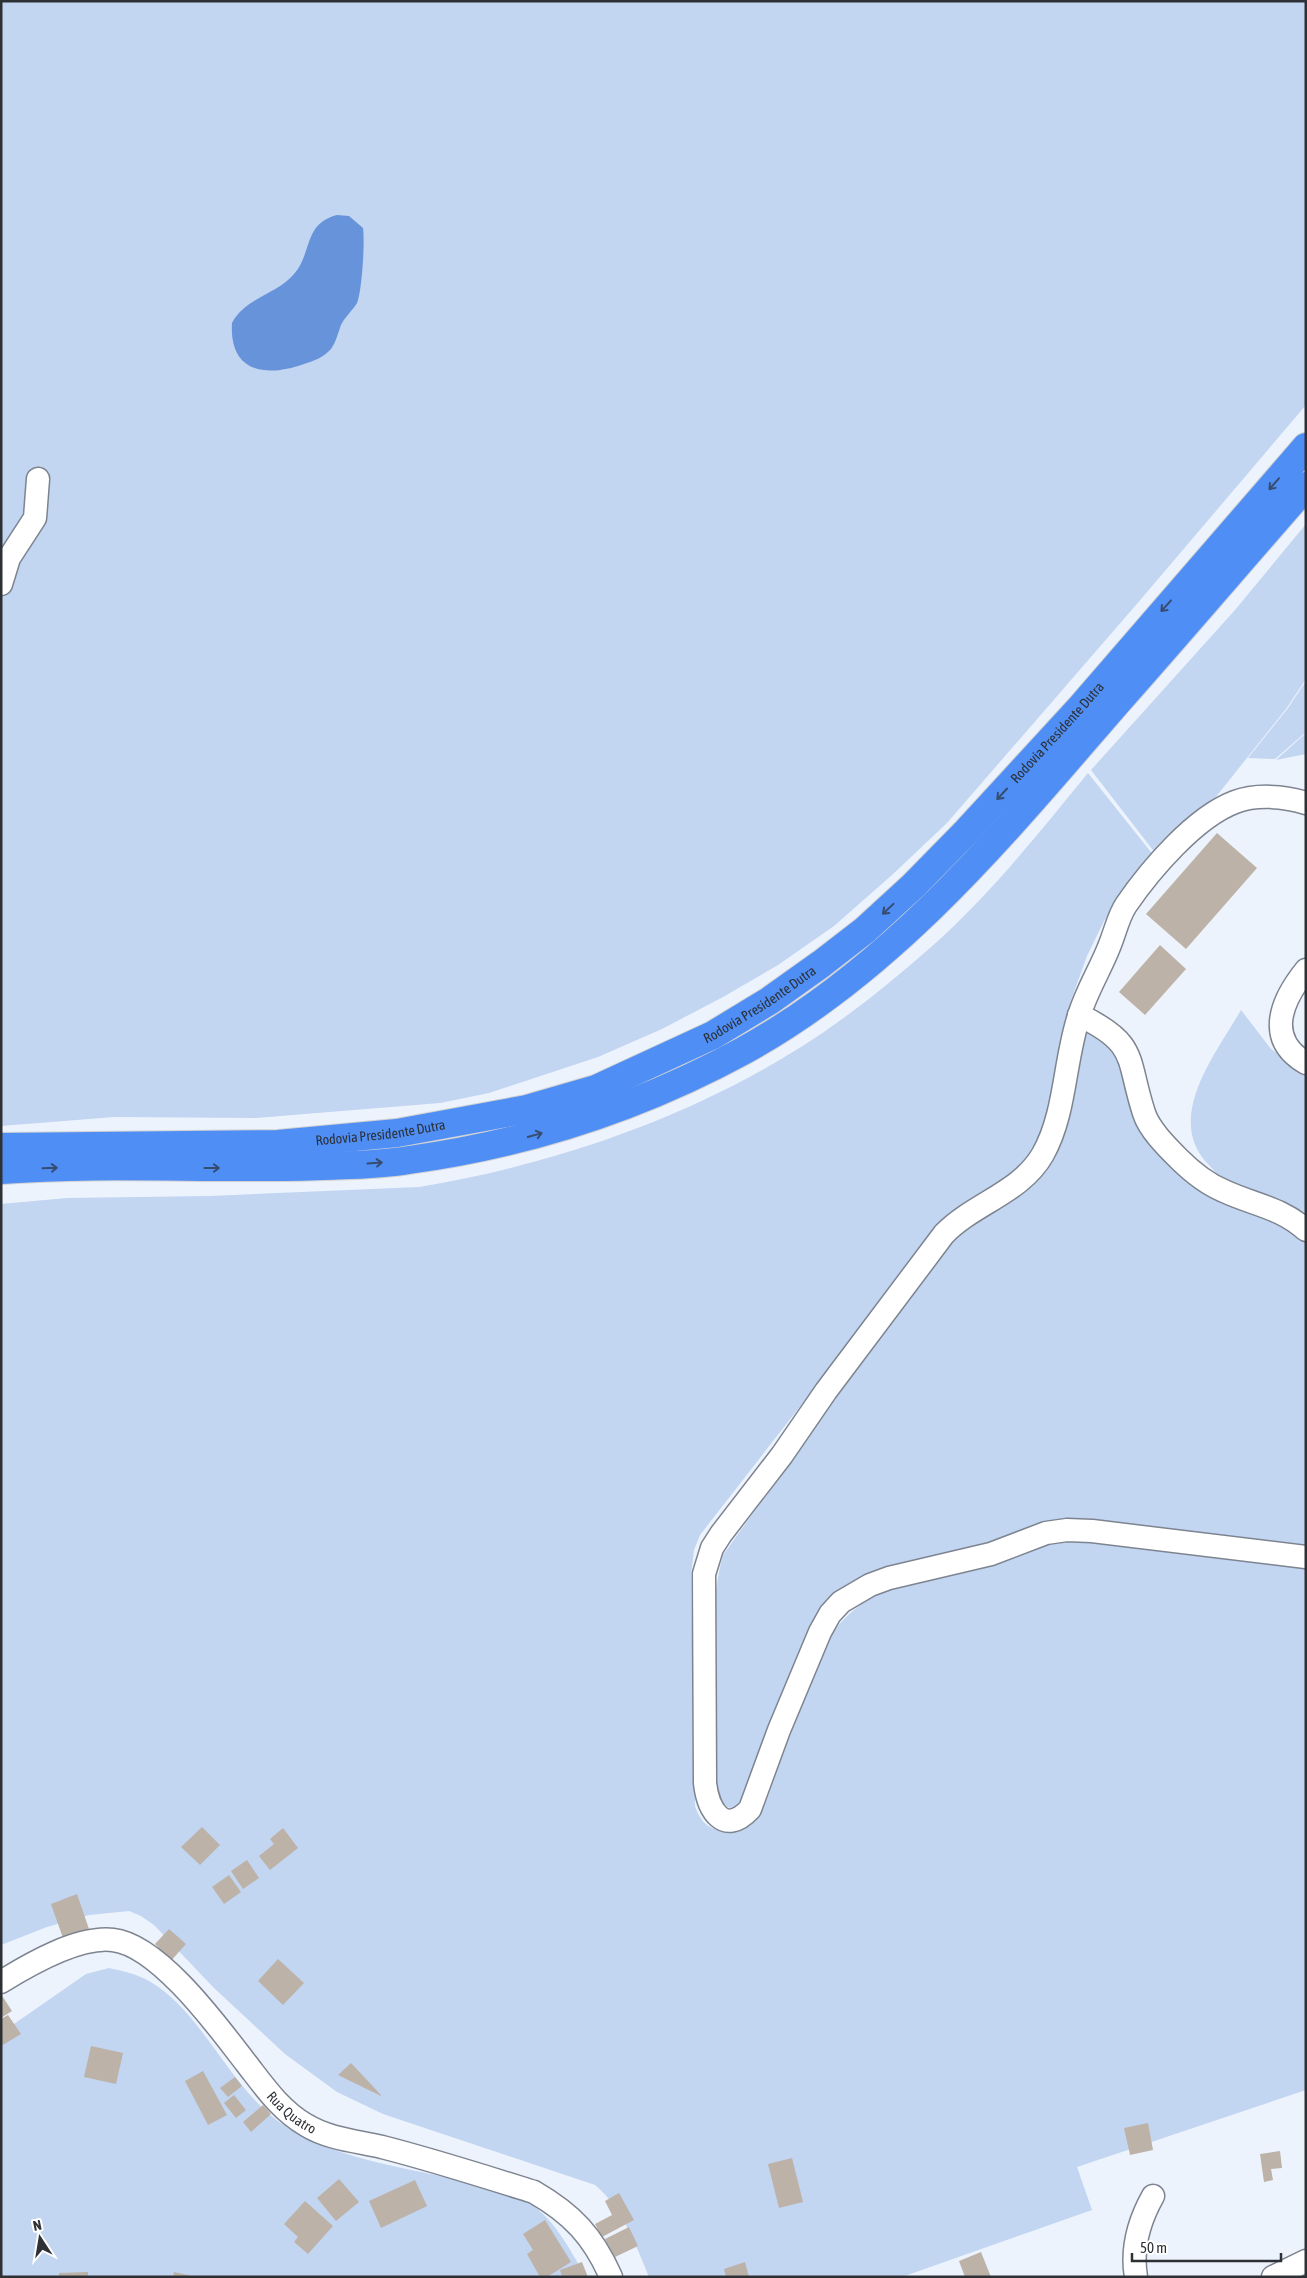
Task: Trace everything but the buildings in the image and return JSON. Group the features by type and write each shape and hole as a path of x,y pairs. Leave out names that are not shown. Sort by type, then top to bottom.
{"highway":[{"name":"Rodovia Presidente Dutra","path":"1,1147 278,1144 406,1132 527,1109 596,1089 713,1035 769,1001 821,964 866,930 913,886 967,831 1081,707 1306,447"},
{"name":"Rodovia Presidente Dutra","path":"1,1170 286,1167 407,1161 496,1145 585,1120 696,1074 745,1050 828,995 865,966 970,869 1040,794 1306,486"}],"street":[{"path":"1,584 9,558 35,518 38,479"},
{"path":"1306,803 1271,797 1236,802 1218,811 1173,849 1139,887 1121,914 1109,947 1079,1015 1068,1059 1057,1120 1050,1140 1041,1157 1013,1187 966,1215 944,1234 826,1391 782,1456 712,1548 704,1574 705,1783 708,1804 717,1815 728,1820 742,1817 750,1809 820,1632 830,1614 841,1602 870,1585 991,1554 1046,1533 1067,1530 1092,1531 1306,1557"},
{"path":"1306,970 1288,1000 1280,1029 1286,1048 1306,1064"},
{"path":"1079,1015 1101,1025 1115,1036 1126,1050 1132,1063 1144,1114 1151,1126 1178,1158 1201,1178 1224,1191 1276,1209 1292,1218 1306,1230"},
{"name":"Rua Quatro","path":"1,1982 55,1953 73,1946 112,1940 140,1949 173,1977 217,2026 286,2113 332,2137 381,2147 534,2192 556,2205 588,2234 611,2277"},
{"path":"1136,2277 1135,2242 1144,2213 1153,2196"},
{"path":"1273,2277 1306,2261"}],"shaded area":[{"path":"1,1 1306,1 1306,405 947,823 834,926 778,965 723,997 662,1029 598,1057 489,1093 440,1103 256,1118 114,1117 1,1126"},
{"path":"1306,524 1306,679 1286,709 1211,803 1156,854 1091,770 1235,610"},
{"path":"1306,681 1306,732 1275,759 1248,758 1288,708"},
{"path":"1306,733 1306,754 1276,760"},
{"path":"1088,773 1154,856 1126,887 1104,921 1087,956 1070,1003 1055,1069 1046,1124 1022,1170 935,1230 917,1251 892,1288 700,1535 694,1550 691,1574 695,1806 707,1825 721,1830 742,1828 750,1824 758,1816 769,1794 822,1650 840,1624 854,1610 881,1593 1052,1543 1079,1538 1306,1564 1306,2090 1077,2167 1092,2210 902,2277 649,2277 621,2215 605,2194 595,2185 383,2114 337,2092 285,2054 214,1988 154,1925 141,1916 129,1911 89,1915 47,1927 1,1945 1,1204 67,1198 210,1196 419,1187 519,1166 617,1136 665,1117 757,1073 801,1047 884,987 930,948 973,907 1051,819"},
{"path":"1241,1010 1271,1049 1306,1074 1306,1215 1287,1204 1225,1181 1206,1162 1195,1144 1191,1125 1193,1105 1199,1084"},
{"path":"1082,1022 1116,1046 1131,1103 1243,1205 1306,1239 1306,1553 1108,1529 852,1588 743,1801 734,1808 727,1807 720,1800 716,1790 712,1671 714,1611 717,1582 723,1555 949,1241 1023,1190"},
{"path":"109,1968 149,1981 169,1995 186,2012 249,2094 267,2112 288,2128 325,2147 346,2154 492,2188 520,2198 538,2210 555,2227 586,2277 1,2277 1,2033 86,1974"}],"water":[{"path":"337,215 349,216 363,228 363,266 357,303 341,325 331,349 322,356 290,368 263,370 252,367 243,361 236,352 232,323 245,307 279,287 294,274 300,266 313,232 326,219"}]}
